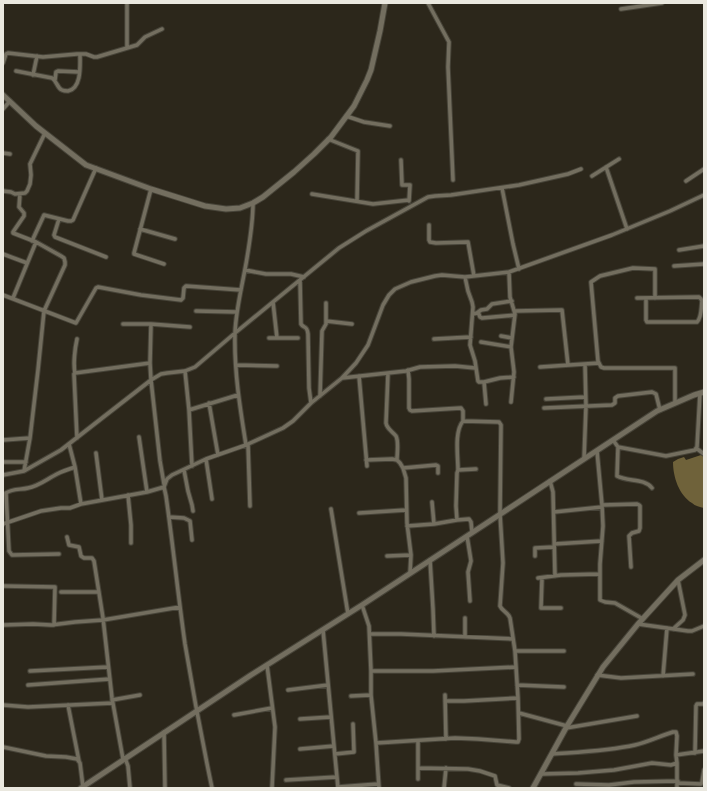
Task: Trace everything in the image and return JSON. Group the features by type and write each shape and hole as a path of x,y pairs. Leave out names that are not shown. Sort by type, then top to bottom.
{"street":[{"path":"127,3 127,48"},
{"path":"3,95 36,126 86,165 151,189 205,206 226,209 240,208 254,203 263,197 294,172 314,154 354,106 371,70 385,3"},
{"path":"428,3 449,42 448,67 453,180"},
{"path":"621,9 662,3"},
{"path":"3,63 7,53 48,57 80,54 86,54 94,57 105,55 137,45 145,37 162,30"},
{"path":"16,71 52,78 61,90 66,91 77,85 80,54"},
{"path":"33,75 37,56"},
{"path":"54,80 57,71 79,72"},
{"path":"3,109 10,101"},
{"path":"346,116 364,122 390,126"},
{"path":"3,191 20,194 25,193 29,188 31,175 30,164 45,133"},
{"path":"328,138 358,151 357,201"},
{"path":"3,153 10,154"},
{"path":"592,176 619,159"},
{"path":"401,160 402,185 410,185 409,200 411,206"},
{"path":"606,167 627,229"},
{"path":"13,298 44,215 68,221 73,220 96,168"},
{"path":"3,475 24,471 55,454 160,374 185,371 195,367 339,248 366,231 428,197 519,185 581,169"},
{"path":"686,181 704,169"},
{"path":"502,188 513,244 520,269"},
{"path":"151,189 134,254 164,264"},
{"path":"20,194 19,207 24,213 24,216 13,233 61,256 64,258 65,262 44,311 30,438 24,471"},
{"path":"312,194 373,204 409,200"},
{"path":"3,524 41,511 70,508 81,504 147,492 164,485 167,479 172,475 206,459 247,445 283,428 342,378 356,363 368,345 383,305 395,289 411,282 435,276 442,275 465,277 510,272 520,269 627,229 704,195"},
{"path":"250,506 247,445 238,395 235,333 237,312 253,219 254,203"},
{"path":"58,219 54,235 55,237 106,257"},
{"path":"429,225 428,240 430,242 468,242 474,276"},
{"path":"140,229 175,239"},
{"path":"679,250 704,246"},
{"path":"3,254 27,263"},
{"path":"674,266 704,264"},
{"path":"599,364 591,282 600,276 633,268 655,269 655,298"},
{"path":"245,270 266,274 291,274 304,276"},
{"path":"510,272 510,297 515,313 511,347 514,377 511,402"},
{"path":"465,277 472,302 473,314 470,345 475,361 478,382 514,377"},
{"path":"300,280 301,324 302,326 306,327 308,334 309,388 311,403"},
{"path":"3,295 76,323 98,287 141,295 181,300 183,298 184,288 186,286 241,290"},
{"path":"637,298 646,298 655,298 700,298 702,301 702,316 697,322 647,322 646,298"},
{"path":"473,314 488,308 492,304 512,301"},
{"path":"273,302 277,338"},
{"path":"320,396 322,331 326,324 326,303"},
{"path":"478,312 482,318 515,313 562,310 568,365"},
{"path":"196,311 237,312"},
{"path":"326,321 352,324"},
{"path":"123,324 152,324 190,327"},
{"path":"152,324 150,363 160,461 196,711 212,788"},
{"path":"501,336 512,338"},
{"path":"434,339 471,337"},
{"path":"268,338 298,338"},
{"path":"77,339 74,370 77,438"},
{"path":"481,342 511,347"},
{"path":"75,373 150,363"},
{"path":"584,459 586,406 585,364"},
{"path":"540,367 599,364 604,368 675,368 675,403"},
{"path":"236,366 277,366"},
{"path":"342,378 388,373 420,367 455,366 475,368"},
{"path":"408,370 410,410 461,408 463,410 463,421 460,425 457,441 457,520"},
{"path":"185,371 192,466"},
{"path":"388,373 386,423 387,428 394,434 397,440 397,460"},
{"path":"359,376 366,466"},
{"path":"484,382 486,404"},
{"path":"544,408 612,405 615,403 615,398 618,396 652,392 656,394 660,410"},
{"path":"68,705 83,787 196,711 362,605 657,411 702,392 696,448"},
{"path":"189,410 238,395"},
{"path":"546,399 585,397"},
{"path":"209,403 218,455"},
{"path":"376,743 455,738 518,742 519,739 515,651 509,615 500,606 503,563 500,514 501,425 498,422 463,421"},
{"path":"139,437 147,492"},
{"path":"3,440 30,438"},
{"path":"613,440 618,447 617,476 645,483 652,488"},
{"path":"69,444 75,467 81,504"},
{"path":"618,447 666,456 695,450 696,448"},
{"path":"696,448 704,454"},
{"path":"597,451 603,526 599,597 600,600 615,604 643,619"},
{"path":"96,453 102,500"},
{"path":"206,459 212,499"},
{"path":"366,460 397,460 403,468 406,478 407,526 411,555 410,573"},
{"path":"3,462 26,462"},
{"path":"403,468 436,465 438,466 438,473"},
{"path":"59,554 12,556 10,552 6,493 14,489 34,487 57,474 75,467"},
{"path":"458,470 476,469"},
{"path":"184,470 193,511"},
{"path":"550,481 553,492 555,576"},
{"path":"128,495 131,543"},
{"path":"432,502 434,524"},
{"path":"554,512 602,506 639,505 640,528 639,531 632,533 629,536 631,567"},
{"path":"331,509 348,614"},
{"path":"359,513 406,510"},
{"path":"169,517 184,518 190,521 192,540"},
{"path":"407,526 469,519 471,522 472,532"},
{"path":"467,536 470,561 468,572 470,601"},
{"path":"68,537 69,545"},
{"path":"535,556 535,548 602,541"},
{"path":"64,546 69,545 79,547 81,556 84,558 92,558 94,560 113,702 124,759 128,766 130,788"},
{"path":"387,556 411,555"},
{"path":"430,560 434,636"},
{"path":"533,788 566,727 603,667 638,624 678,580 704,560"},
{"path":"561,608 541,608 540,578 600,574"},
{"path":"673,629 683,620 685,615 678,580"},
{"path":"3,586 55,587 54,625"},
{"path":"61,592 99,592"},
{"path":"323,630 338,787 378,786 376,743 371,695 370,634 362,605"},
{"path":"3,625 54,625 103,620 180,607"},
{"path":"465,618 465,637"},
{"path":"638,624 692,631 704,626"},
{"path":"663,676 667,628"},
{"path":"370,634 401,634 513,640"},
{"path":"515,651 564,651"},
{"path":"267,666 275,727 272,788"},
{"path":"30,671 108,667"},
{"path":"371,671 433,671 516,667"},
{"path":"598,676 621,678 693,674"},
{"path":"28,684 110,679"},
{"path":"288,690 328,685"},
{"path":"517,685 564,688"},
{"path":"3,705 28,707 113,702 140,695"},
{"path":"351,696 371,695"},
{"path":"445,695 446,739"},
{"path":"445,701 518,698"},
{"path":"695,753 696,706 697,704 704,703"},
{"path":"234,715 272,708"},
{"path":"518,713 566,727 637,716"},
{"path":"300,719 331,717"},
{"path":"335,754 354,752 353,724"},
{"path":"164,732 165,788"},
{"path":"552,754 592,751 628,746 675,732 677,733 677,788"},
{"path":"418,741 418,779"},
{"path":"300,749 334,746"},
{"path":"3,748 46,756 73,758 79,761"},
{"path":"676,755 704,751"},
{"path":"541,774 607,771 652,763 671,765 677,763"},
{"path":"418,768 468,769 493,775 496,778 497,785 509,788"},
{"path":"444,788 446,768"},
{"path":"576,784 609,786 634,782 678,782 701,784 704,770"},
{"path":"286,780 337,777"}],"shaded area":[{"path":"701,455 704,456 704,508 687,500 680,490 673,468 673,462 678,459 684,457 686,460"}]}
